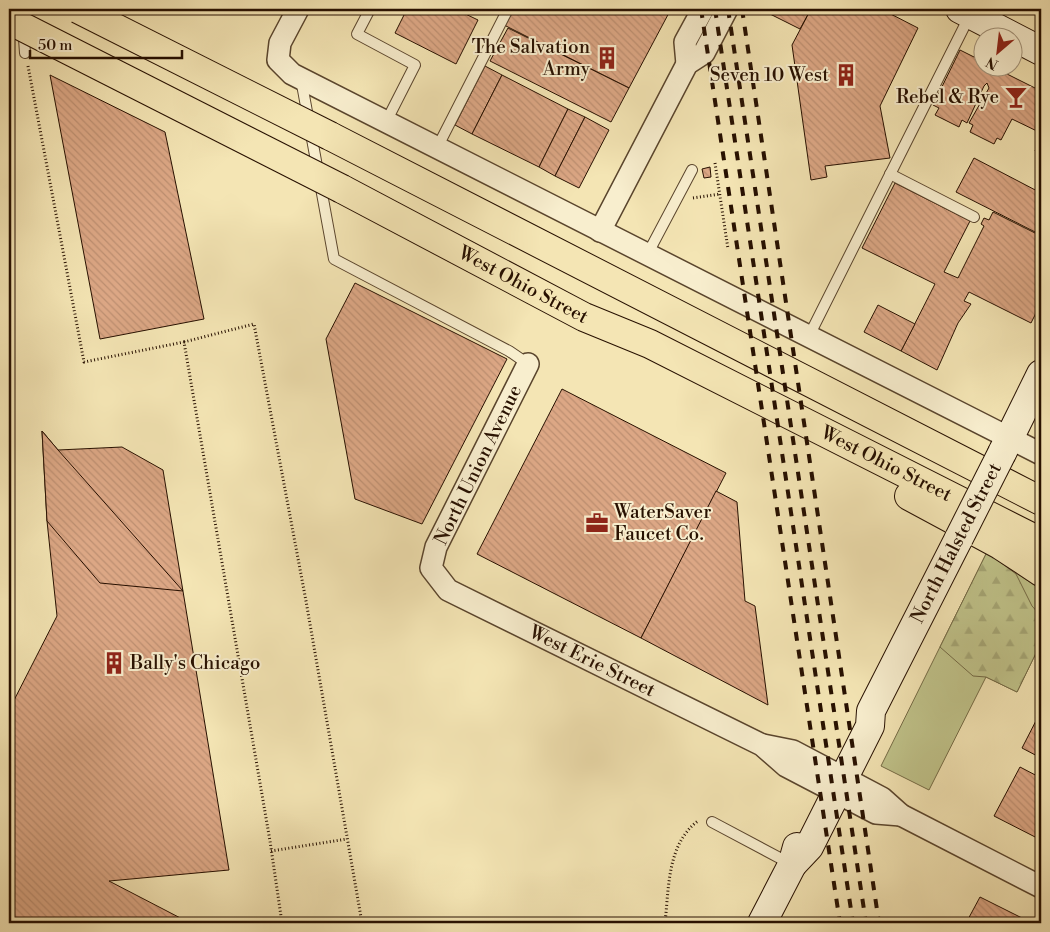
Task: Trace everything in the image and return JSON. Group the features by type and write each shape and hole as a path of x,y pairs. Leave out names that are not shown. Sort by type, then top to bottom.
{"highway":[{"name":"West Ohio Street","path":"78,9 330,136 1041,502"},
{"name":"West Ohio Street","path":"9,20 342,190 584,317 650,344 1041,542"},
{"path":"584,317 643,360 879,480 1000,545 1041,572"}],"main road":[{"path":"965,11 1041,51"},
{"name":"North Halsted Street","path":"762,923 792,865 798,842 835,782 860,719 871,711 1041,374"}],"street":[{"path":"298,9 280,43 278,60 292,74 809,336 1005,445 1041,454"},
{"path":"687,64 685,42 702,9"},
{"path":"600,231 687,64 704,53 727,9"},
{"name":"North Union Avenue","path":"431,568 438,543 528,364"},
{"name":"West Erie Street","path":"431,568 448,590 762,745 793,751 835,782 882,798 901,815 1041,887"}],"lane":[{"path":"22,9 25,54"},
{"path":"370,9 357,34 416,65 386,122"},
{"path":"437,148 508,9"},
{"path":"809,336 890,174 965,11"},
{"path":"301,79 334,259 509,351 528,364"},
{"path":"647,254 692,170"},
{"path":"890,174 974,217"},
{"path":"712,822 792,865"}],"path":[{"path":"25,54 84,362 184,342 254,324 306,602 362,923"},
{"path":"716,163 728,249"},
{"path":"689,204 692,198 720,194"},
{"path":"184,342 272,850 282,923"},
{"path":"665,923 673,858 686,830 700,819 712,822"},
{"path":"272,850 347,839"}],"green space":[{"path":"987,552 1041,590 1041,653 1037,651 1017,692 986,677 929,790 881,766"},
{"path":"987,552 1016,574 1032,606 1041,616 1041,653 1037,651 1017,692 986,677 973,676 940,647"}],"building":[{"path":"407,9 455,9 478,20 456,64 395,33"},
{"name":"The Salvation Army","path":"513,9 671,9 629,88 504,25"},
{"path":"760,9 811,9 800,29"},
{"name":"Seven 10 West","path":"811,9 881,9 918,28 880,106 890,158 825,166 827,177 811,180 792,45"},
{"path":"508,28 629,88 611,122 490,61"},
{"path":"960,50 972,56 972,78 1015,78 1041,91 1041,133 1012,119 1001,140 997,138 994,144 970,132 973,125 969,123 989,88 987,83 967,123 962,120 959,127 935,115 939,108 933,105"},
{"path":"485,66 502,75 472,134 455,125"},
{"path":"50,75 165,132 204,319 100,339"},
{"path":"502,75 568,109 539,167 472,134"},
{"path":"568,109 585,117 555,176 539,167"},
{"path":"585,117 609,130 579,188 555,176"},
{"path":"1041,138 1041,155 1035,151"},
{"path":"974,158 1041,193 1041,235 956,192"},
{"path":"710,167 711,177 704,178 702,169"},
{"path":"895,183 970,221 944,272 958,278 984,226 981,224 984,218 989,220 993,212 1041,236 1041,303 1031,323 969,292 964,301 971,304 958,323 937,370 901,351 935,284 862,248"},
{"path":"355,283 507,359 422,524 355,499 326,339"},
{"path":"878,305 915,324 901,351 864,332"},
{"name":"WaterSaver Faucet Co.","path":"562,389 726,473 641,638 477,554"},
{"name":"Bally's Chicago","path":"42,431 58,450 122,447 163,470 229,870 109,881 190,923 9,923 9,710 57,616 47,521"},
{"path":"42,431 183,591 100,583 47,521"},
{"path":"716,491 737,502 745,601 755,606 768,705 641,638"},
{"path":"1041,711 1041,758 1022,748"},
{"path":"1020,767 1041,778 1041,840 994,816"},
{"path":"980,897 1032,923 966,923"}],"railway":[{"path":"701,9 840,923"},
{"path":"715,9 853,923"},
{"path":"728,9 866,923"},
{"path":"742,9 879,923"}],"place":[{"name":"The Salvation Army","path":"607,58"},
{"name":"Seven 10 West","path":"846,75"},
{"name":"Rebel & Rye","path":"1016,97"},
{"name":"WaterSaver Faucet Co.","path":"597,523"},
{"name":"Bally's Chicago","path":"114,663"}]}
